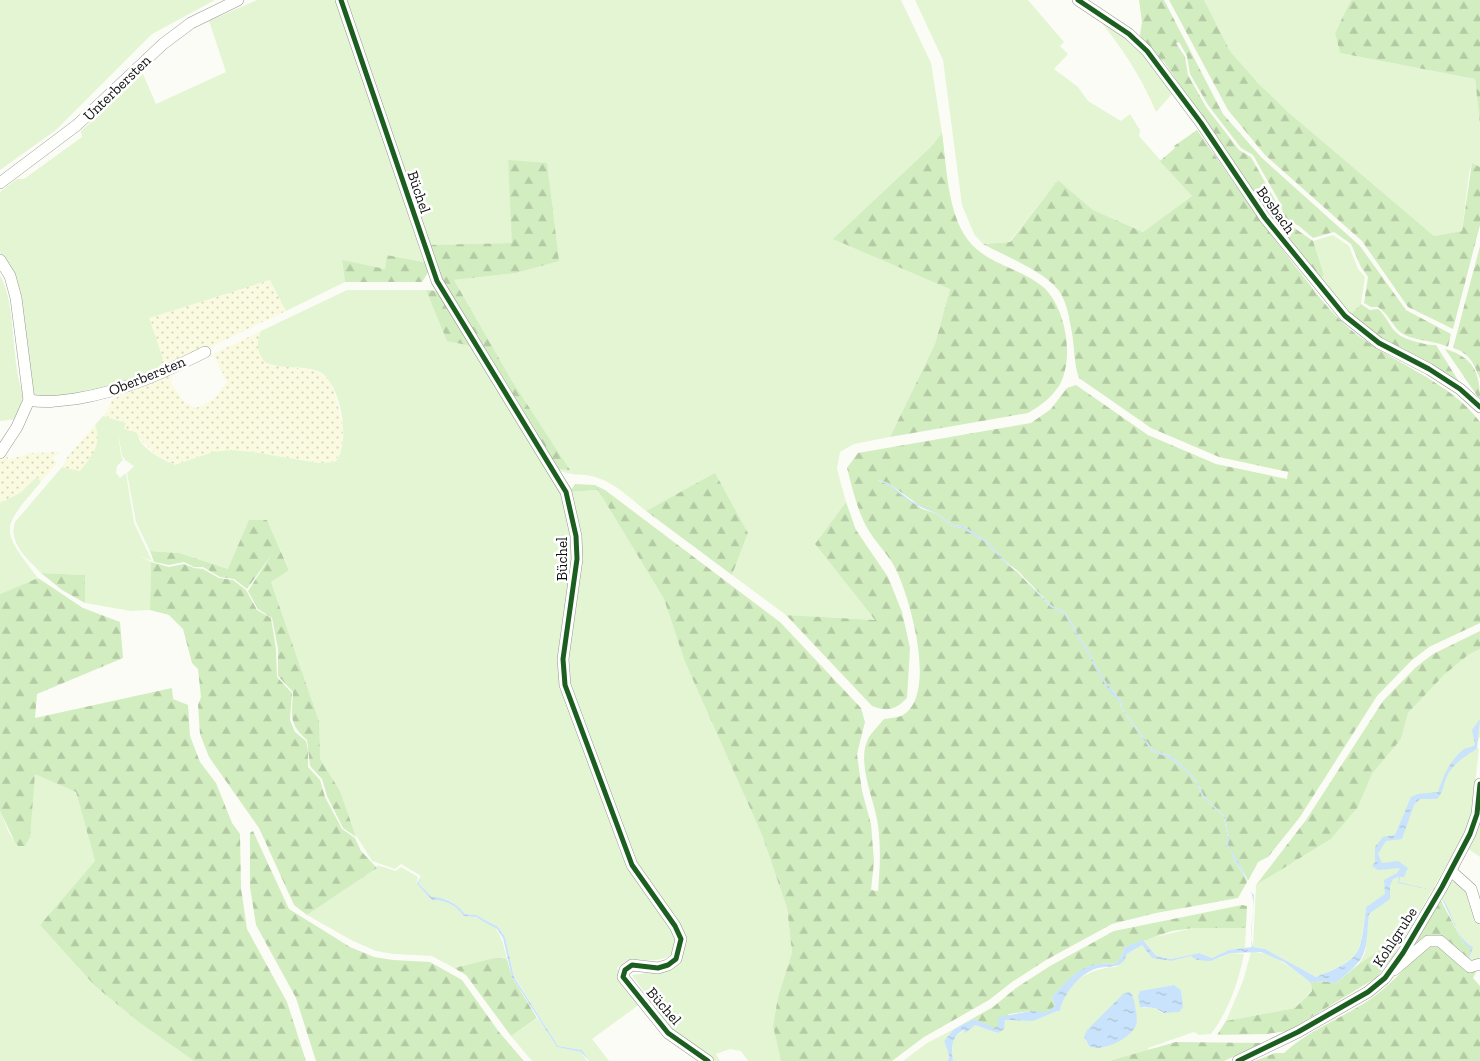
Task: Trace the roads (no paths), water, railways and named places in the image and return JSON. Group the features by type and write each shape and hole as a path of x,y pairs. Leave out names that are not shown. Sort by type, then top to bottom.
{"street":[{"name":"Unterbersten","path":"0,183 84,120 163,44 191,23 238,0"},
{"name":"Büchel","path":"342,0 437,281 562,483 567,498 576,536 577,559 563,659 565,685 632,865 675,926 681,939 676,959 668,965 658,968 632,965 625,970 623,976 668,1033 708,1061"},
{"name":"Bosbach","path":"1078,0 1129,34 1152,57 1201,123 1264,218 1345,316 1379,343 1429,369 1460,389 1480,407"},
{"path":"0,260 10,276 16,298 29,400 17,427 0,453"},
{"name":"Oberbersten","path":"29,400 40,402 58,401 108,394 158,375 205,352"},
{"name":"Kohlgrube","path":"1238,1061 1307,1027 1368,992 1384,978 1403,952 1451,871 1474,824 1480,784"},
{"path":"1451,871 1471,888 1480,918"},
{"path":"1384,978 1428,941 1440,941 1470,967 1480,964"}],"water":[{"path":"875,478 888,483 911,501 935,512 953,525 963,526 987,541 1014,570 1003,561 986,542 962,528 952,526 935,513 910,502 887,484"},
{"path":"1023,579 1052,606 1065,612 1105,681 1121,701 1122,708 1153,750 1171,756 1189,772 1198,783 1203,795 1225,817 1229,839 1228,845 1233,851 1239,862 1247,882 1231,849 1226,845 1228,838 1224,817 1202,796 1197,783 1188,773 1170,758 1152,751 1121,708 1120,702 1109,691 1064,613 1051,607"},
{"path":"1480,719 1477,749 1452,768 1437,799 1420,799 1414,805 1402,839 1386,841 1378,854 1382,863 1398,861 1408,868 1404,877 1400,877 1399,882 1432,890 1398,883 1399,877 1393,879 1390,886 1390,899 1369,914 1366,947 1360,960 1355,967 1336,983 1320,981 1311,983 1284,962 1261,952 1231,953 1210,961 1197,960 1191,956 1171,961 1152,958 1142,945 1127,954 1119,965 1098,968 1085,974 1069,991 1060,1010 1033,1021 1005,1020 1004,1029 998,1033 975,1025 965,1033 964,1030 954,1039 953,1061 948,1061 949,1055 944,1041 954,1029 974,1019 997,1029 999,1017 1031,1011 1047,1012 1055,1006 1052,997 1079,971 1095,965 1115,964 1121,957 1125,947 1143,940 1156,956 1171,959 1199,953 1212,958 1229,950 1252,947 1251,939 1253,947 1265,949 1316,977 1343,965 1351,959 1360,945 1366,907 1385,894 1384,880 1397,873 1400,868 1378,870 1372,866 1375,862 1375,847 1383,837 1395,835 1411,797 1418,794 1438,792 1451,763 1464,749 1475,745 1472,730"},
{"path":"421,876 419,884 432,897 451,902 465,914 476,915 498,927 505,937 514,977 558,1046 582,1050 589,1061 581,1052 557,1047 512,977 503,938 497,929 476,917 464,916 450,904 432,900 417,884"},
{"path":"1251,892 1254,895 1251,938 1253,897"},
{"path":"1441,897 1462,938 1473,947 1470,956 1473,962 1469,956 1471,948 1464,944"},
{"path":"1174,985 1181,990 1183,1007 1179,1012 1164,1013 1155,1008 1140,1007 1138,996 1140,991"},
{"path":"1129,992 1134,998 1137,1016 1137,1023 1133,1030 1123,1039 1108,1046 1094,1048 1089,1046 1084,1037 1087,1030 1123,994"}]}
